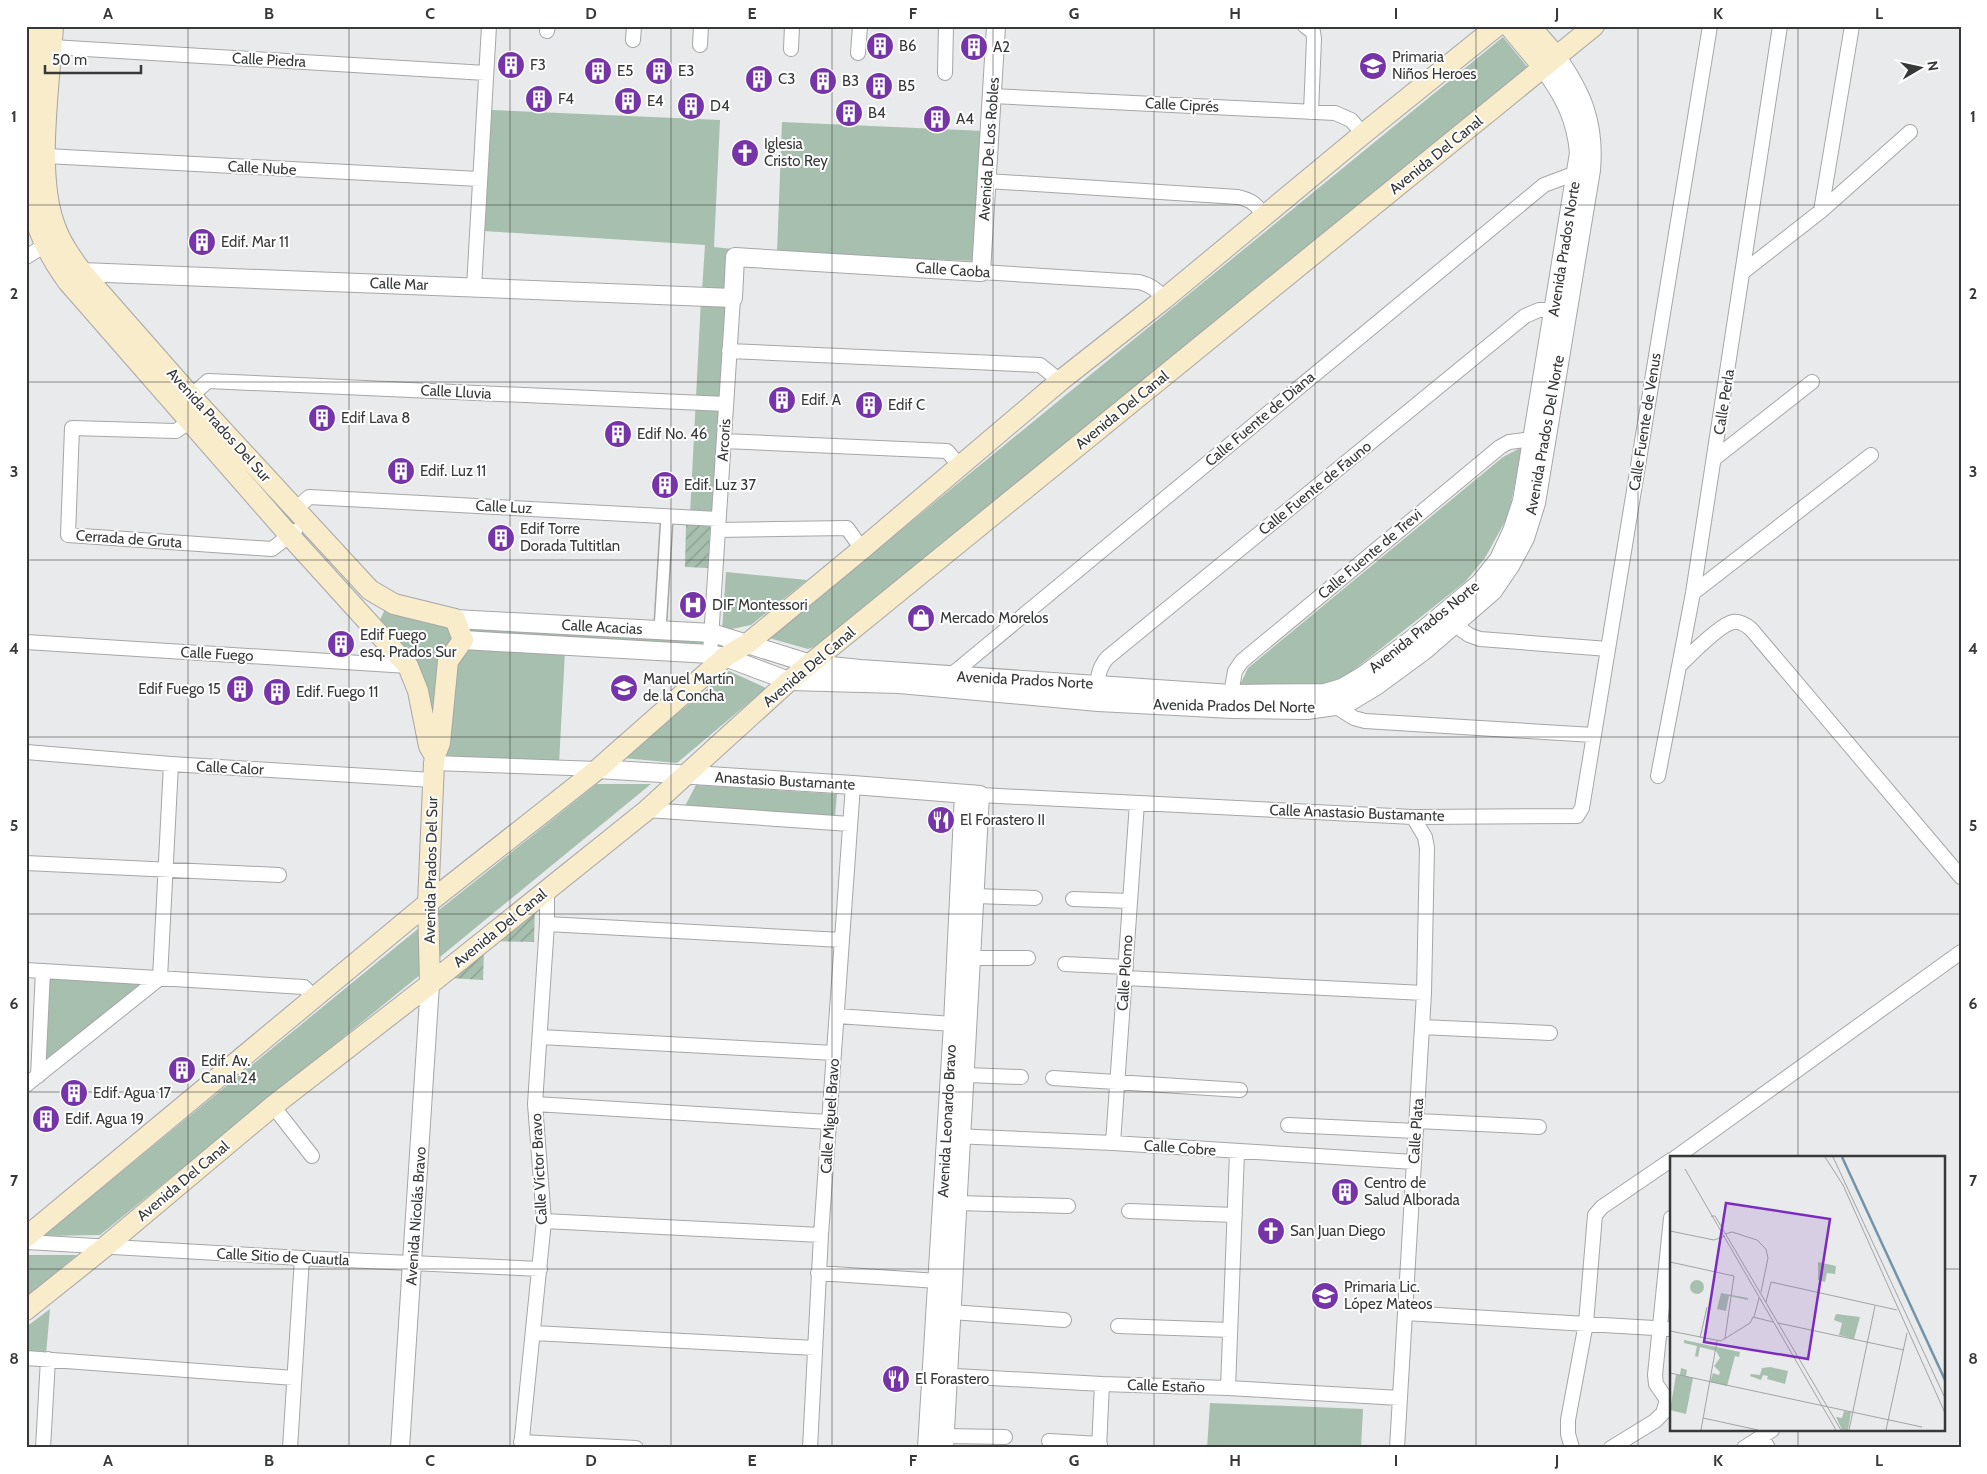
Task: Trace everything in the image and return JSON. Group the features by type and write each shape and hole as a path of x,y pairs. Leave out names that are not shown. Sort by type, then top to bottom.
{"main road":[{"name":"Avenida Prados Del Sur","path":"35,26 36,168 47,194 54,225 68,253 75,277"},
{"name":"Avenida Prados Del Sur","path":"53,26 52,47 36,168 30,195 44,246 75,277 195,409 300,515 370,590 394,604 456,619"},
{"path":"26,1237 428,903 598,769 718,656 747,644 1060,381 1164,299 1363,134 1498,26"},
{"name":"Avenida Prados Norte","path":"1509,26 1550,62"},
{"name":"Avenida Prados Del Norte","path":"1530,26 1550,62"},
{"name":"Avenida Del Canal","path":"26,1310 106,1246 273,1106 430,984 646,810 686,776 789,681 1594,26"},
{"name":"Avenida Prados Del Sur","path":"195,409 290,536 408,666 418,691 434,766"},
{"path":"456,619 463,640"},
{"name":"Avenida Prados Del Sur","path":"430,984 428,903 434,766 440,743 448,661 463,640"}],"street":[{"path":"474,287 489,26"},
{"path":"700,45 701,26"},
{"path":"791,49 792,26"},
{"path":"858,53 860,26"},
{"path":"944,73 946,26"},
{"name":"Avenida De Los Robles","path":"981,272 996,26"},
{"path":"1305,26 1313,32 1314,39 1311,112"},
{"name":"Calle Fuente de Venus","path":"1577,816 1582,808 1710,26"},
{"name":"Calle Perla","path":"1658,776 1693,593 1715,458 1780,26"},
{"path":"1821,211 1852,26"},
{"name":"Calle Piedra","path":"52,47 486,73"},
{"name":"Avenida Prados Norte","path":"747,644 811,664 950,676 1098,693 1305,694 1342,688 1420,644 1480,583 1499,559 1512,531 1522,501 1560,310 1579,153 1577,132 1569,109 1557,86 1550,62"},
{"name":"Avenida Prados Del Norte","path":"789,681 1098,693 1233,709 1307,710 1335,706 1351,700 1376,686 1420,644 1455,625 1494,591 1525,538 1536,503 1560,310 1591,170 1592,149 1590,125 1583,101 1572,78 1550,62"},
{"name":"Calle Ciprés","path":"992,96 1343,115 1351,120 1363,134"},
{"path":"1744,272 1821,211 1910,132"},
{"name":"Calle Nube","path":"36,168 479,179"},
{"name":"Calle Fuente de Diana","path":"950,676 1544,185 1576,173"},
{"path":"987,181 1238,197 1249,199 1256,204 1264,216"},
{"path":"26,257 44,246"},
{"name":"Calle Caoba","path":"735,257 1139,282 1150,285 1164,299"},
{"name":"Arcoris","path":"718,656 712,633 735,257"},
{"name":"Calle Mar","path":"75,277 474,287 732,298"},
{"name":"Calle Fuente de Fauno","path":"1098,693 1101,665 1115,651 1525,316 1539,310 1560,310"},
{"path":"729,350 1040,365 1060,381"},
{"name":"Calle Lluvia","path":"195,409 208,381 726,404"},
{"path":"1715,458 1812,382"},
{"name":"Cerrada de Gruta","path":"195,409 176,431 72,428 68,534 272,549 290,536 300,515"},
{"name":"Calle Fuente de Trevi","path":"1231,694 1235,671 1242,660 1500,447 1509,442 1534,439"},
{"path":"724,441 947,451 960,466"},
{"path":"1693,593 1872,455"},
{"name":"Calle Luz","path":"300,515 309,498 667,516 718,524 847,528 862,549"},
{"path":"660,630 667,516"},
{"path":"354,607 370,590"},
{"name":"Calle Acacias","path":"456,619 712,633 747,644"},
{"path":"1680,664 1725,625 1734,622 1744,623 1961,877"},
{"path":"1455,625 1469,636 1480,639 1608,649"},
{"name":"Calle Acacias","path":"463,640 718,656 789,681"},
{"name":"Calle Fuego","path":"26,642 408,666"},
{"path":"1335,706 1354,718 1365,721 1593,735"},
{"name":"Calle Calor","path":"26,752 170,764 434,766"},
{"path":"26,1085 160,978 170,764"},
{"name":"Anastasio Bustamante","path":"434,766 642,771 686,776 853,785 972,795 1137,803"},
{"name":"Calle Miguel Bravo","path":"810,1448 818,1273 853,785"},
{"name":"Avenida Leonardo Bravo","path":"944,1442 940,1375 938,1281 954,1136 966,1076 975,896 972,795"},
{"name":"Avenida Leonardo Bravo","path":"927,1448 951,1312 957,1203 954,1136 953,1024 972,795"},
{"name":"Calle Anastasio Bustamante","path":"1137,803 1412,817 1577,816"},
{"name":"Calle Plomo","path":"1113,1143 1137,803"},
{"path":"646,810 850,824"},
{"name":"Calle Plata","path":"1397,1448 1424,992 1427,848 1421,828 1412,817"},
{"path":"26,863 279,875"},
{"name":"Calle Víctor Bravo","path":"521,1445 544,1221 535,1104 541,1037 547,890"},
{"path":"975,896 1035,898"},
{"path":"1073,899 1130,901"},
{"path":"547,924 842,940"},
{"path":"1678,1156 1961,952"},
{"path":"972,958 1028,958"},
{"path":"1065,964 1125,973 1424,992"},
{"path":"26,970 304,987 314,998"},
{"path":"38,1076 43,971"},
{"name":"Avenida Nicolás Bravo","path":"400,1448 430,984"},
{"path":"837,1016 953,1024"},
{"path":"1422,1027 1550,1033"},
{"path":"541,1037 834,1053"},
{"path":"966,1076 1021,1077"},
{"path":"1053,1078 1240,1090"},
{"path":"535,1104 829,1122"},
{"path":"273,1106 312,1156"},
{"path":"1288,1125 1539,1126"},
{"name":"Calle Cobre","path":"954,1136 1113,1143 1414,1162"},
{"path":"1228,1388 1237,1152"},
{"path":"1572,1448 1568,1434 1568,1420 1586,1323 1595,1215 1602,1207 1670,1161"},
{"path":"957,1203 1068,1206"},
{"path":"1128,1211 1235,1215"},
{"path":"544,1221 821,1235"},
{"path":"1611,1448 1655,1421 1663,1413 1669,1400 1656,1384 1655,1375 1665,1328 1670,1236"},
{"name":"Calle Sitio de Cuautla","path":"26,1242 413,1264 540,1269"},
{"path":"290,1448 302,1258"},
{"path":"818,1273 938,1281"},
{"path":"951,1312 1064,1320"},
{"path":"1405,1313 1665,1328"},
{"path":"1118,1326 1230,1330"},
{"path":"534,1333 815,1348"},
{"path":"26,1358 294,1378"},
{"path":"43,1448 48,1359"},
{"name":"Calle Estaño","path":"940,1375 1400,1398"},
{"path":"1050,1441 1100,1446 1102,1384"},
{"path":"944,1442 1005,1437"},
{"path":"1744,1448 1767,1438"},
{"path":"521,1445 636,1448"}],"green space":[{"path":"1503,37 1529,69 820,645 808,649 769,638"},
{"path":"491,110 720,120 714,247 732,249 728,292 702,291 705,245 484,231"},
{"path":"782,122 984,131 974,261 777,253"},
{"path":"701,300 727,301 714,515 690,514"},
{"path":"1522,447 1509,514 1485,558 1465,582 1350,673 1315,693 1239,687 1248,668 1503,457"},
{"path":"686,524 710,524 709,568 685,567"},
{"path":"726,572 807,580 751,625 722,631"},
{"path":"385,609 455,620 439,743 376,629"},
{"path":"458,620 710,634 708,652 465,639"},
{"path":"471,648 565,651 559,764 451,758 447,755 451,673 457,660"},
{"path":"729,671 766,688 677,763 623,758"},
{"path":"597,784 651,784 440,957 439,910"},
{"path":"696,785 837,794 835,816 685,806"},
{"path":"535,903 534,942 489,941"},
{"path":"419,928 420,975 100,1235 43,1236"},
{"path":"484,950 483,980 450,978"},
{"path":"43,971 160,978 38,1076"},
{"path":"26,1255 77,1255 26,1297"},
{"path":"50,1309 46,1355 26,1357 26,1327"},
{"path":"1210,1403 1363,1409 1361,1448 1207,1448"}],"place":[{"name":"B6","path":"880,46"},
{"name":"A2","path":"974,47"},
{"name":"F3","path":"511,65"},
{"name":"Primaria Niños Heroes","path":"1373,66"},
{"name":"E5","path":"598,71"},
{"name":"E3","path":"659,71"},
{"name":"C3","path":"759,79"},
{"name":"B3","path":"823,81"},
{"name":"B5","path":"879,86"},
{"name":"F4","path":"539,99"},
{"name":"E4","path":"628,101"},
{"name":"D4","path":"691,106"},
{"name":"B4","path":"849,113"},
{"name":"A4","path":"937,119"},
{"name":"Iglesia Cristo Rey","path":"745,153"},
{"name":"Edif. Mar 11","path":"202,242"},
{"name":"Edif. A","path":"782,400"},
{"name":"Edif C","path":"869,405"},
{"name":"Edif Lava 8","path":"322,418"},
{"name":"Edif No. 46","path":"618,434"},
{"name":"Edif. Luz 11","path":"401,471"},
{"name":"Edif. Luz 37","path":"665,485"},
{"name":"Edif Torre Dorada Tultitlan","path":"501,538"},
{"name":"DIF Montessori","path":"693,605"},
{"name":"Mercado Morelos","path":"921,618"},
{"name":"Edif Fuego esq. Prados Sur","path":"341,644"},
{"name":"Manuel Martín de la Concha","path":"624,688"},
{"name":"Edif Fuego 15","path":"240,689"},
{"name":"Edif. Fuego 11","path":"277,692"},
{"name":"El Forastero II","path":"941,820"},
{"name":"Edif. Av. Canal 24","path":"182,1070"},
{"name":"Edif. Agua 17","path":"74,1093"},
{"name":"Edif. Agua 19","path":"46,1119"},
{"name":"Centro de Salud Alborada","path":"1345,1192"},
{"name":"San Juan Diego","path":"1271,1231"},
{"name":"Primaria Lic. López Mateos","path":"1325,1296"},
{"name":"El Forastero","path":"896,1379"}]}
